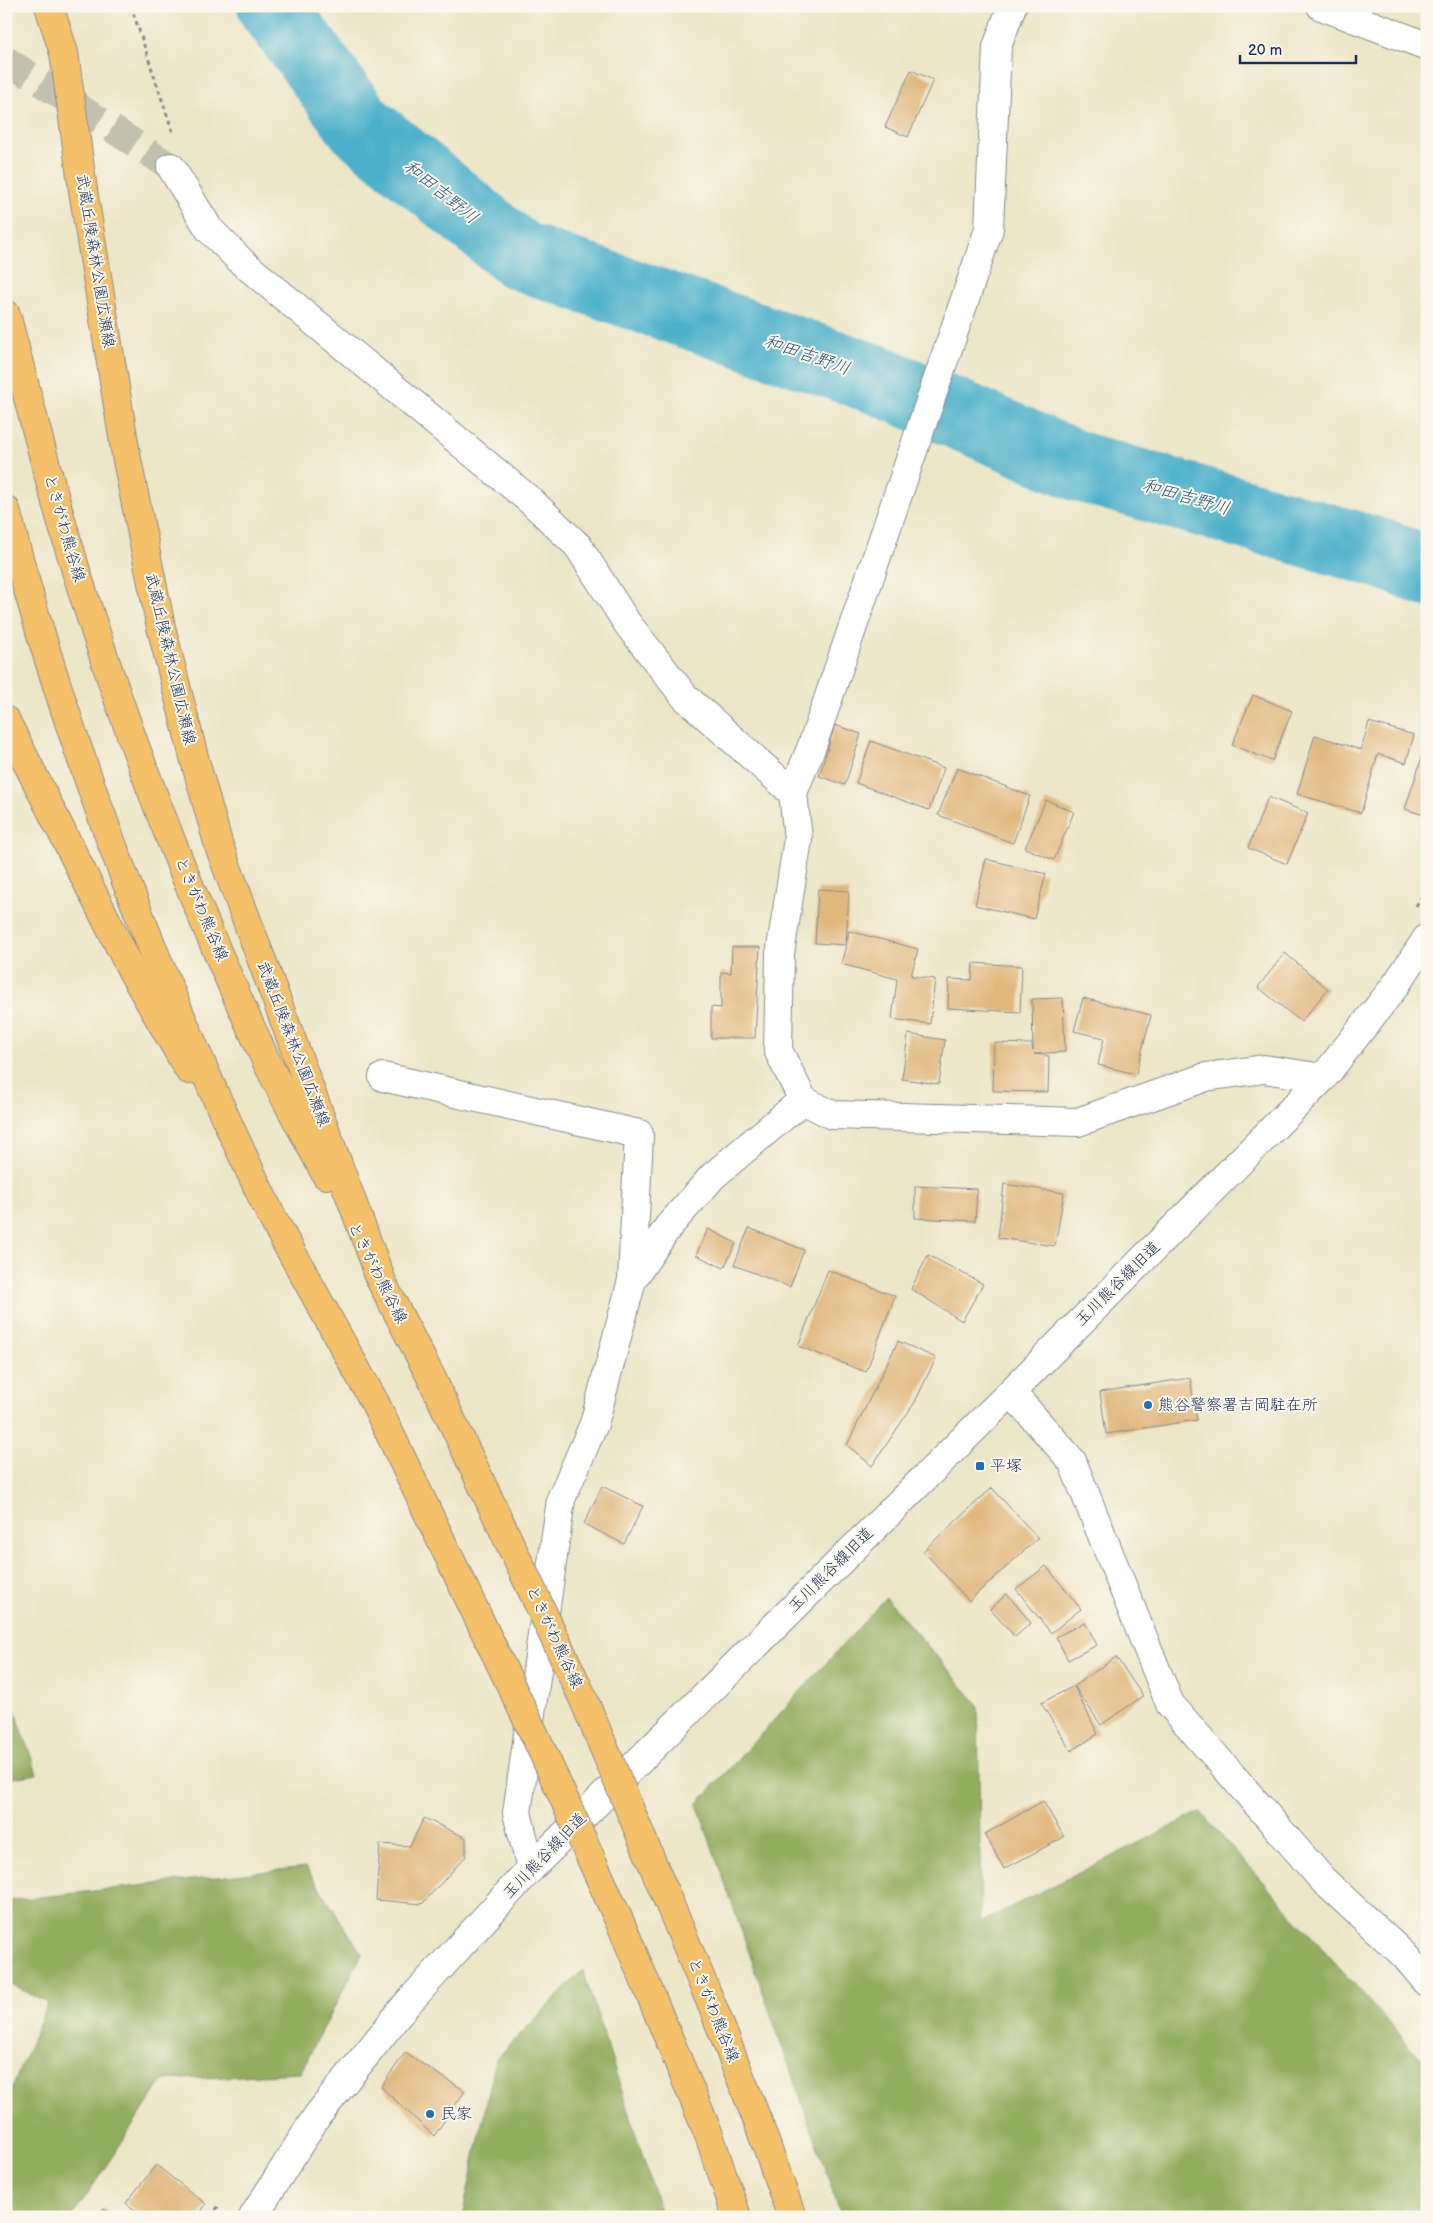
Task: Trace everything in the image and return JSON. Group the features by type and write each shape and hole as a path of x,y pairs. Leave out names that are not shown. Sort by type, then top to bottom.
{"main road":[{"name":"武蔵丘陵森林公園広瀬線","path":"49,6 64,53 86,209 126,455 161,627 195,761 219,846 384,1287"},
{"name":"ときがわ熊谷線","path":"6,314 55,499 95,630 136,748 203,916 265,1057 432,1379 583,1698 710,2001 758,2122 792,2217"},
{"path":"6,510 45,648 115,852 182,1017 268,1208"},
{"path":"6,721 132,971 268,1208 375,1403 547,1762 623,1929 710,2135 737,2217"}],"street":[{"path":"1012,6 996,48 989,229 813,743 793,793 798,839 780,954 778,1050 803,1100 832,1115 1078,1122 1206,1076 1264,1069 1323,1078"},
{"path":"1321,6 1427,46"},
{"path":"171,167 209,229 242,262 532,502 578,546 627,623 685,697 793,793"},
{"name":"玉川熊谷線旧道","path":"253,2217 317,2116 406,2005 531,1868 1011,1392 1323,1078 1395,986 1427,938"},
{"path":"383,1077 639,1134 632,1280 594,1424 561,1500 517,1813 531,1868"},
{"path":"632,1280 668,1227 713,1176 803,1100"},
{"path":"1011,1392 1072,1461 1170,1704 1323,1880 1404,1955 1427,1982"}],"path":[{"path":"132,6 177,147 171,167"}],"green space":[{"path":"886,1598 978,1704 981,1922 1200,1812 1427,2065 1427,2210 1406,2217 842,2217 697,1804"},
{"path":"6,1683 37,1774 6,1779"},
{"path":"306,1867 362,1954 300,2073 163,2080 72,2217 6,2217 6,2102 48,2003 6,1982 6,1901"},
{"path":"583,1970 662,2217 462,2217 496,2059"}],"building":[{"path":"911,70 933,80 908,137 885,127"},
{"path":"1253,695 1292,711 1272,761 1232,745"},
{"path":"1369,722 1414,735 1406,763 1378,754 1361,813 1297,794 1315,735 1361,750"},
{"path":"835,725 861,734 845,785 819,776"},
{"path":"871,741 944,768 929,810 856,783"},
{"path":"1427,745 1427,816 1405,809"},
{"path":"957,768 1030,796 1013,843 938,815"},
{"path":"1268,797 1308,813 1287,864 1248,848"},
{"path":"1046,800 1074,812 1054,860 1025,848"},
{"path":"986,859 1046,874 1034,919 975,905"},
{"path":"818,889 849,891 846,945 815,943"},
{"path":"849,931 918,949 911,976 935,979 930,1024 892,1019 897,979 841,964"},
{"path":"732,947 760,947 755,1038 711,1038 711,1007 721,1008 721,972 731,973"},
{"path":"1285,953 1328,989 1301,1022 1258,987"},
{"path":"973,963 1022,966 1020,1012 948,1008 949,979 972,980"},
{"path":"1063,998 1065,1052 1034,1054 1049,1056 1048,1092 993,1091 994,1043 1032,1044 1033,1051 1032,999"},
{"path":"1083,998 1151,1015 1136,1074 1098,1065 1104,1038 1074,1031"},
{"path":"908,1034 945,1040 939,1084 902,1079"},
{"path":"1004,1184 1064,1193 1055,1246 998,1238"},
{"path":"915,1186 977,1189 975,1221 915,1218"},
{"path":"749,1228 804,1250 790,1287 734,1265"},
{"path":"708,1229 736,1243 724,1268 696,1255"},
{"path":"928,1255 983,1284 962,1321 911,1289"},
{"path":"828,1270 895,1296 866,1372 798,1346"},
{"path":"898,1341 936,1358 915,1402 872,1466 847,1445"},
{"path":"1190,1378 1197,1420 1106,1434 1100,1392"},
{"path":"602,1486 643,1506 624,1544 584,1524"},
{"path":"992,1488 1038,1538 969,1601 923,1551"},
{"path":"1046,1566 1081,1609 1051,1633 1016,1589"},
{"path":"1007,1594 1031,1623 1015,1637 990,1609"},
{"path":"1085,1622 1097,1645 1068,1660 1056,1637"},
{"path":"1116,1657 1143,1696 1101,1725 1074,1686"},
{"path":"1074,1686 1098,1734 1071,1751 1041,1703"},
{"path":"1043,1801 1064,1837 1004,1869 985,1834"},
{"path":"424,1818 466,1838 466,1856 422,1904 376,1900 380,1844 410,1846"},
{"name":"民家","path":"405,2053 465,2091 434,2136 381,2087"},
{"path":"156,2165 206,2204 198,2217 143,2217 126,2203"},
{"path":"104,2208 114,2217 97,2217"}],"waterway":[{"name":"和田吉野川","path":"272,6 360,125 519,255 881,381 1077,466 1386,555 1427,572"}],"tunnel":[{"path":"6,60 171,167"}],"place":[{"name":"熊谷警察署吉岡駐在所","path":"1148,1405"},
{"name":"平塚","path":"980,1466"},
{"name":"民家","path":"430,2114"}]}
